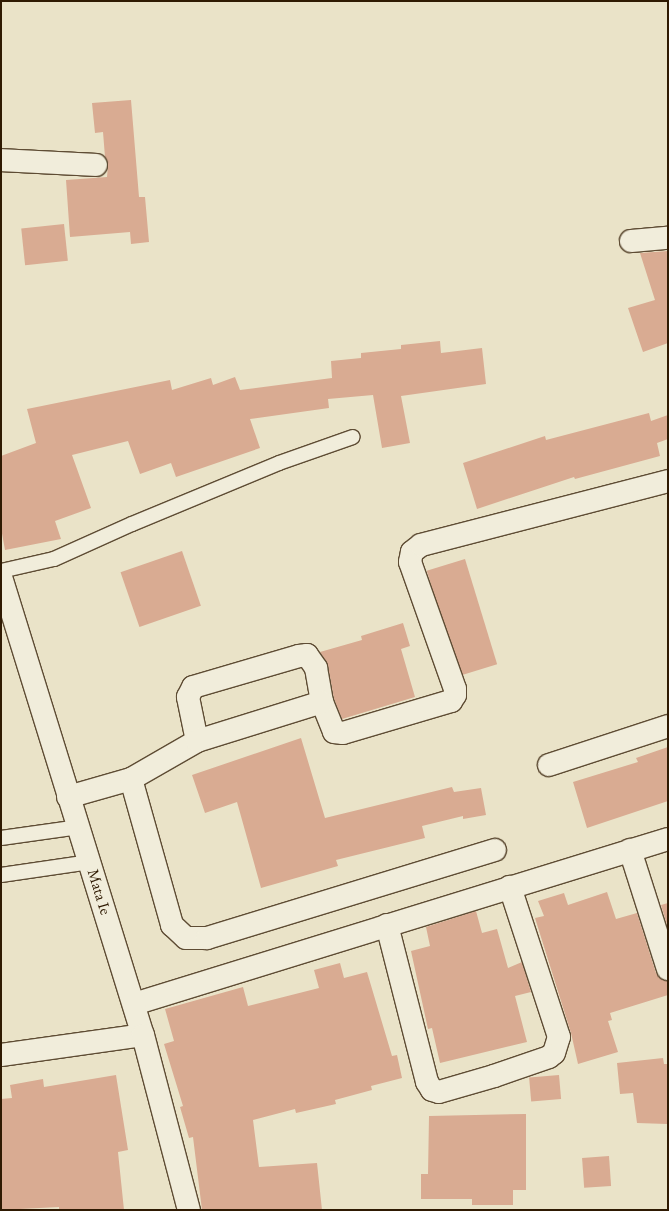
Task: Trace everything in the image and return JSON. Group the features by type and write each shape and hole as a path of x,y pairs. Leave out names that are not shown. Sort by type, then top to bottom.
{"street":[{"path":"1,160 96,165"},
{"path":"631,241 668,238"},
{"path":"197,741 188,697 193,687 307,655 316,668 322,702 331,728 334,732 343,733 451,701 455,695 455,689 410,562 410,555 421,545 668,481"},
{"name":"Mata Ie","path":"1,577 68,797 79,827 134,1004 189,1210"},
{"path":"68,797 131,779 197,741 322,702"},
{"path":"549,765 668,726"},
{"path":"131,779 172,925 186,938 207,938 495,850"},
{"path":"134,1004 668,839"},
{"path":"630,850 668,969"},
{"path":"387,925 427,1082 432,1090 440,1092 494,1076 549,1057 554,1053 559,1037 510,887"},
{"path":"1,1055 143,1035"}],"lane":[{"path":"1,571 54,559 264,469 353,437"},
{"path":"1,838 79,827"},
{"path":"1,875 90,862"}],"building":[{"path":"131,100 139,197 145,197 149,242 131,244 130,232 70,237 66,180 107,177 108,165 105,157 103,132 95,133 92,103"},
{"path":"64,224 68,261 25,265 21,228"},
{"path":"668,251 668,343 643,352 628,308 655,300 640,253"},
{"path":"440,341 441,353 482,348 486,384 401,396 410,443 382,448 373,395 328,399 329,408 250,419 260,448 176,477 171,463 140,474 128,441 72,455 91,508 55,521 61,539 5,550 1,528 1,456 36,443 27,409 170,380 172,390 211,378 213,385 235,377 240,390 332,378 331,361 361,358 361,353 401,349 401,345"},
{"path":"649,413 651,421 668,415 668,439 657,443 660,456 575,479 574,477 477,509 463,463 545,436 546,440"},
{"path":"182,551 201,606 139,627 121,572"},
{"path":"465,559 497,664 459,676 427,571"},
{"path":"403,623 410,646 401,649 415,697 342,719 334,699 328,666 320,652 362,640 361,636"},
{"path":"301,738 325,818 452,787 454,792 481,788 486,815 463,819 463,816 422,826 425,838 336,860 338,866 261,888 237,802 205,813 192,775"},
{"path":"668,747 668,801 587,828 573,782 638,762 636,758"},
{"path":"607,892 616,919 637,913 656,973 660,978 668,981 668,995 610,1013 612,1020 608,1021 618,1052 578,1064 571,1033 535,918 544,916 538,901 564,893 568,905"},
{"path":"668,903 668,928 661,905"},
{"path":"476,911 482,933 497,929 508,968 522,962 531,992 515,996 527,1042 440,1063 432,1028 428,1029 411,951 430,946 426,927"},
{"path":"340,963 344,978 367,972 392,1056 397,1055 402,1078 371,1086 372,1090 335,1100 336,1104 296,1113 295,1109 253,1120 259,1167 317,1163 322,1210 202,1210 193,1137 189,1138 180,1107 183,1106 164,1044 174,1041 165,1009 243,987 248,1006 319,988 314,970"},
{"path":"663,1058 664,1064 668,1064 667,1124 637,1123 633,1093 620,1094 617,1063"},
{"path":"116,1075 128,1150 118,1152 124,1210 59,1210 59,1207 1,1210 1,1099 12,1098 10,1085 43,1079 44,1087"},
{"path":"559,1075 561,1099 531,1102 529,1078"},
{"path":"526,1114 526,1190 513,1190 513,1205 472,1205 472,1199 421,1199 421,1174 428,1174 429,1116"},
{"path":"609,1156 611,1186 584,1188 582,1158"}]}
